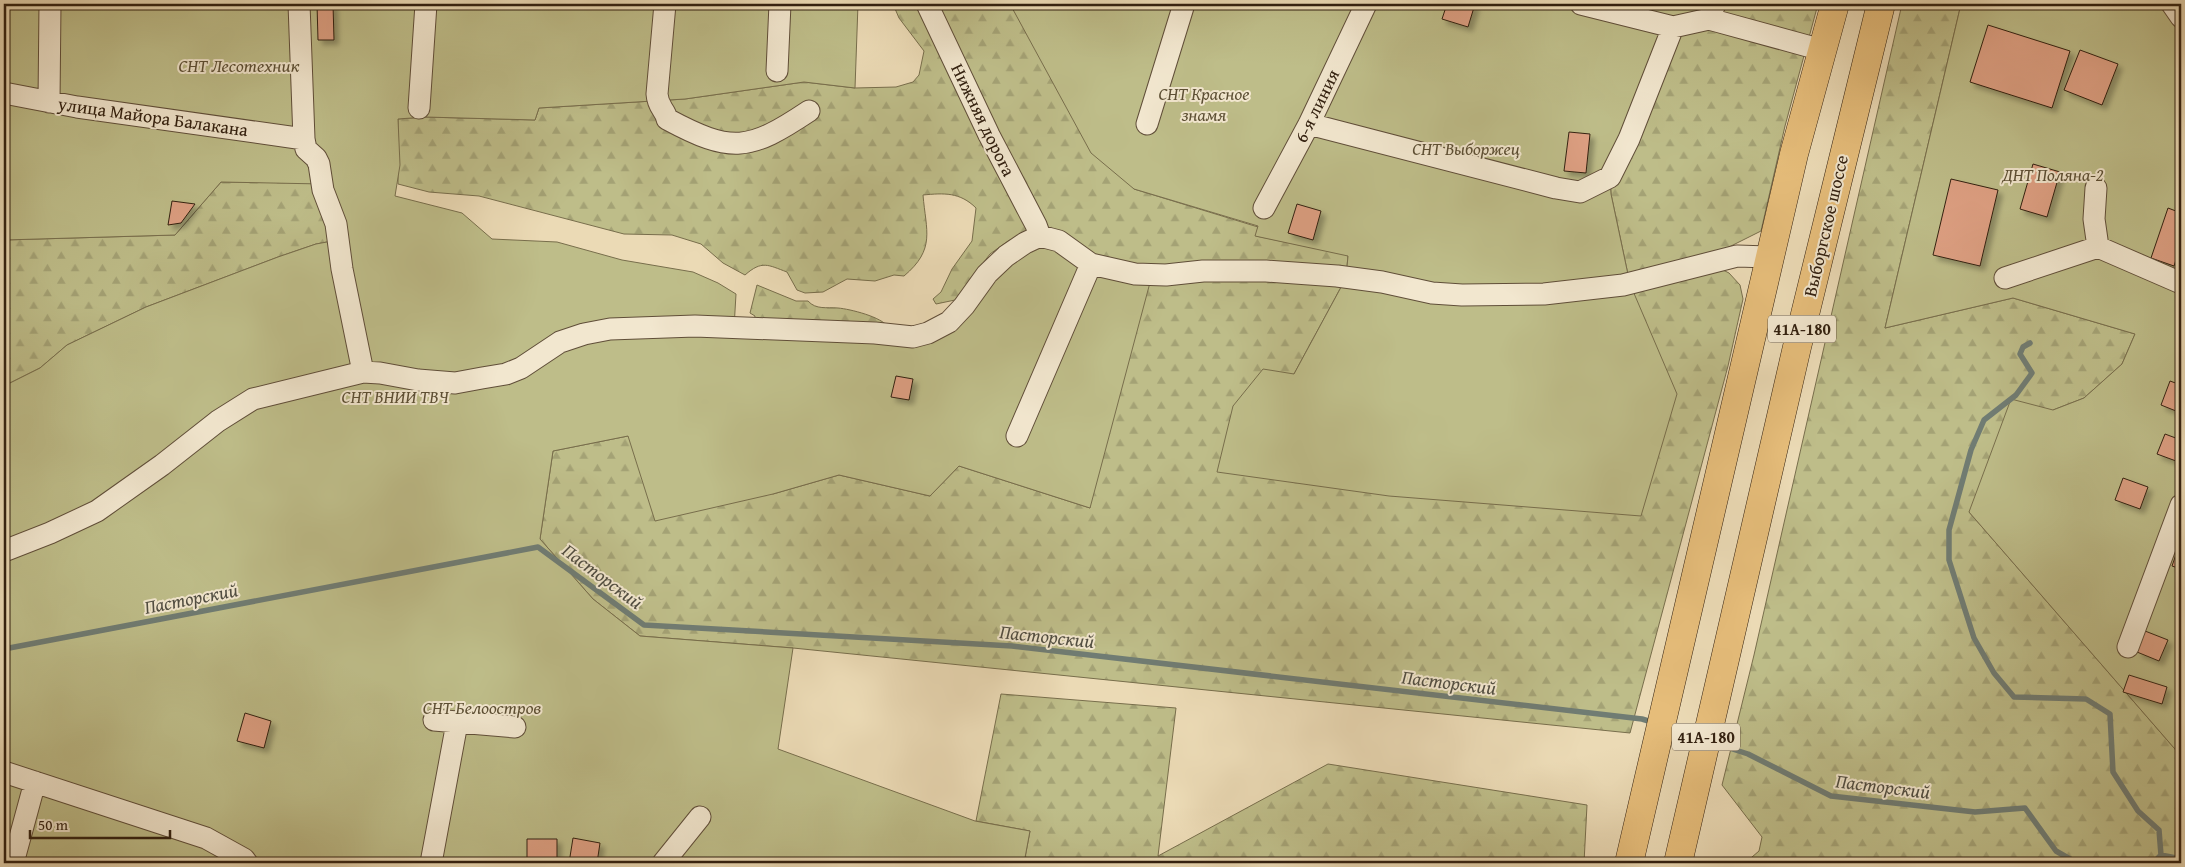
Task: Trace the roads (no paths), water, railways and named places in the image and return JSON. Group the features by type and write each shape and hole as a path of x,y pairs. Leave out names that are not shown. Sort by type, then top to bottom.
{"main road":[{"name":"41А-180","path":"1629,863 1769,257 1794,154 1836,4"},
{"name":"Выборгское шоссе","path":"1678,863 1725,654 1881,4"}],"street":[{"path":"49,102 50,4"},
{"path":"298,4 304,139 306,149 319,164 323,190 336,224 342,269 363,372"},
{"path":"419,108 426,4"},
{"path":"665,4 657,94 658,104 668,119 706,139 747,143 757,141 809,111"},
{"path":"777,71 780,4"},
{"name":"Нижняя дорога","path":"927,4 989,135 1040,236"},
{"path":"1147,124 1184,4"},
{"name":"6-я линия","path":"1264,208 1309,124 1366,4"},
{"path":"1581,4 1673,27 1712,11 1822,50"},
{"path":"2172,4 2181,17"},
{"path":"1309,124 1556,188 1580,192 1600,180 1610,177 1629,139 1673,27"},
{"name":"улица Майора Балакана","path":"4,93 77,108 304,139"},
{"path":"2096,188 2094,219 2098,247"},
{"path":"4,551 97,512 162,465 218,421 253,399 363,372 418,380 455,382 490,377 521,368 560,342 584,334 610,329 695,326 875,333 913,337 928,333 949,322 964,306 987,274 1006,256 1025,243 1040,236 1059,241 1091,264 1110,270 1152,275 1244,270 1337,276 1382,282 1432,293 1544,294 1623,285 1737,256 1769,257"},
{"path":"2005,278 2098,247 2181,283"},
{"path":"1017,436 1091,264"},
{"path":"2128,647 2181,505"},
{"path":"434,720 515,728"},
{"path":"430,863 457,723"},
{"path":"4,772 206,838 244,862"},
{"path":"14,863 36,782"},
{"path":"663,863 700,817"}],"waterway":[{"path":"2030,343 2023,347 2020,354 2032,373 2016,395 1984,420 1971,450 1949,530 1949,560 1974,638 1994,673 2014,697 2086,699 2110,714 2113,772 2138,811 2159,830 2161,855"},
{"name":"Пасторский","path":"4,649 538,547 644,625 1012,646 1642,719 1655,723"},
{"name":"Пасторский","path":"1669,728 1700,738"},
{"name":"Пасторский","path":"1714,743 1748,754 1831,796 1975,812 2025,808 2056,851 2077,863"},
{"name":"Пасторский","path":"2153,863 2161,855 2181,859"}],"park label":[{"name":"СНТ Лесотехник","path":"239,66"},
{"name":"СНТ Красное знамя","path":"1204,104"},
{"name":"СНТ Выборжец","path":"1466,149"},
{"name":"ДНТ Поляна-2","path":"2053,175"},
{"name":"СНТ ВНИИ ТВЧ","path":"395,397"},
{"name":"СНТ Белоостров","path":"482,708"}]}
